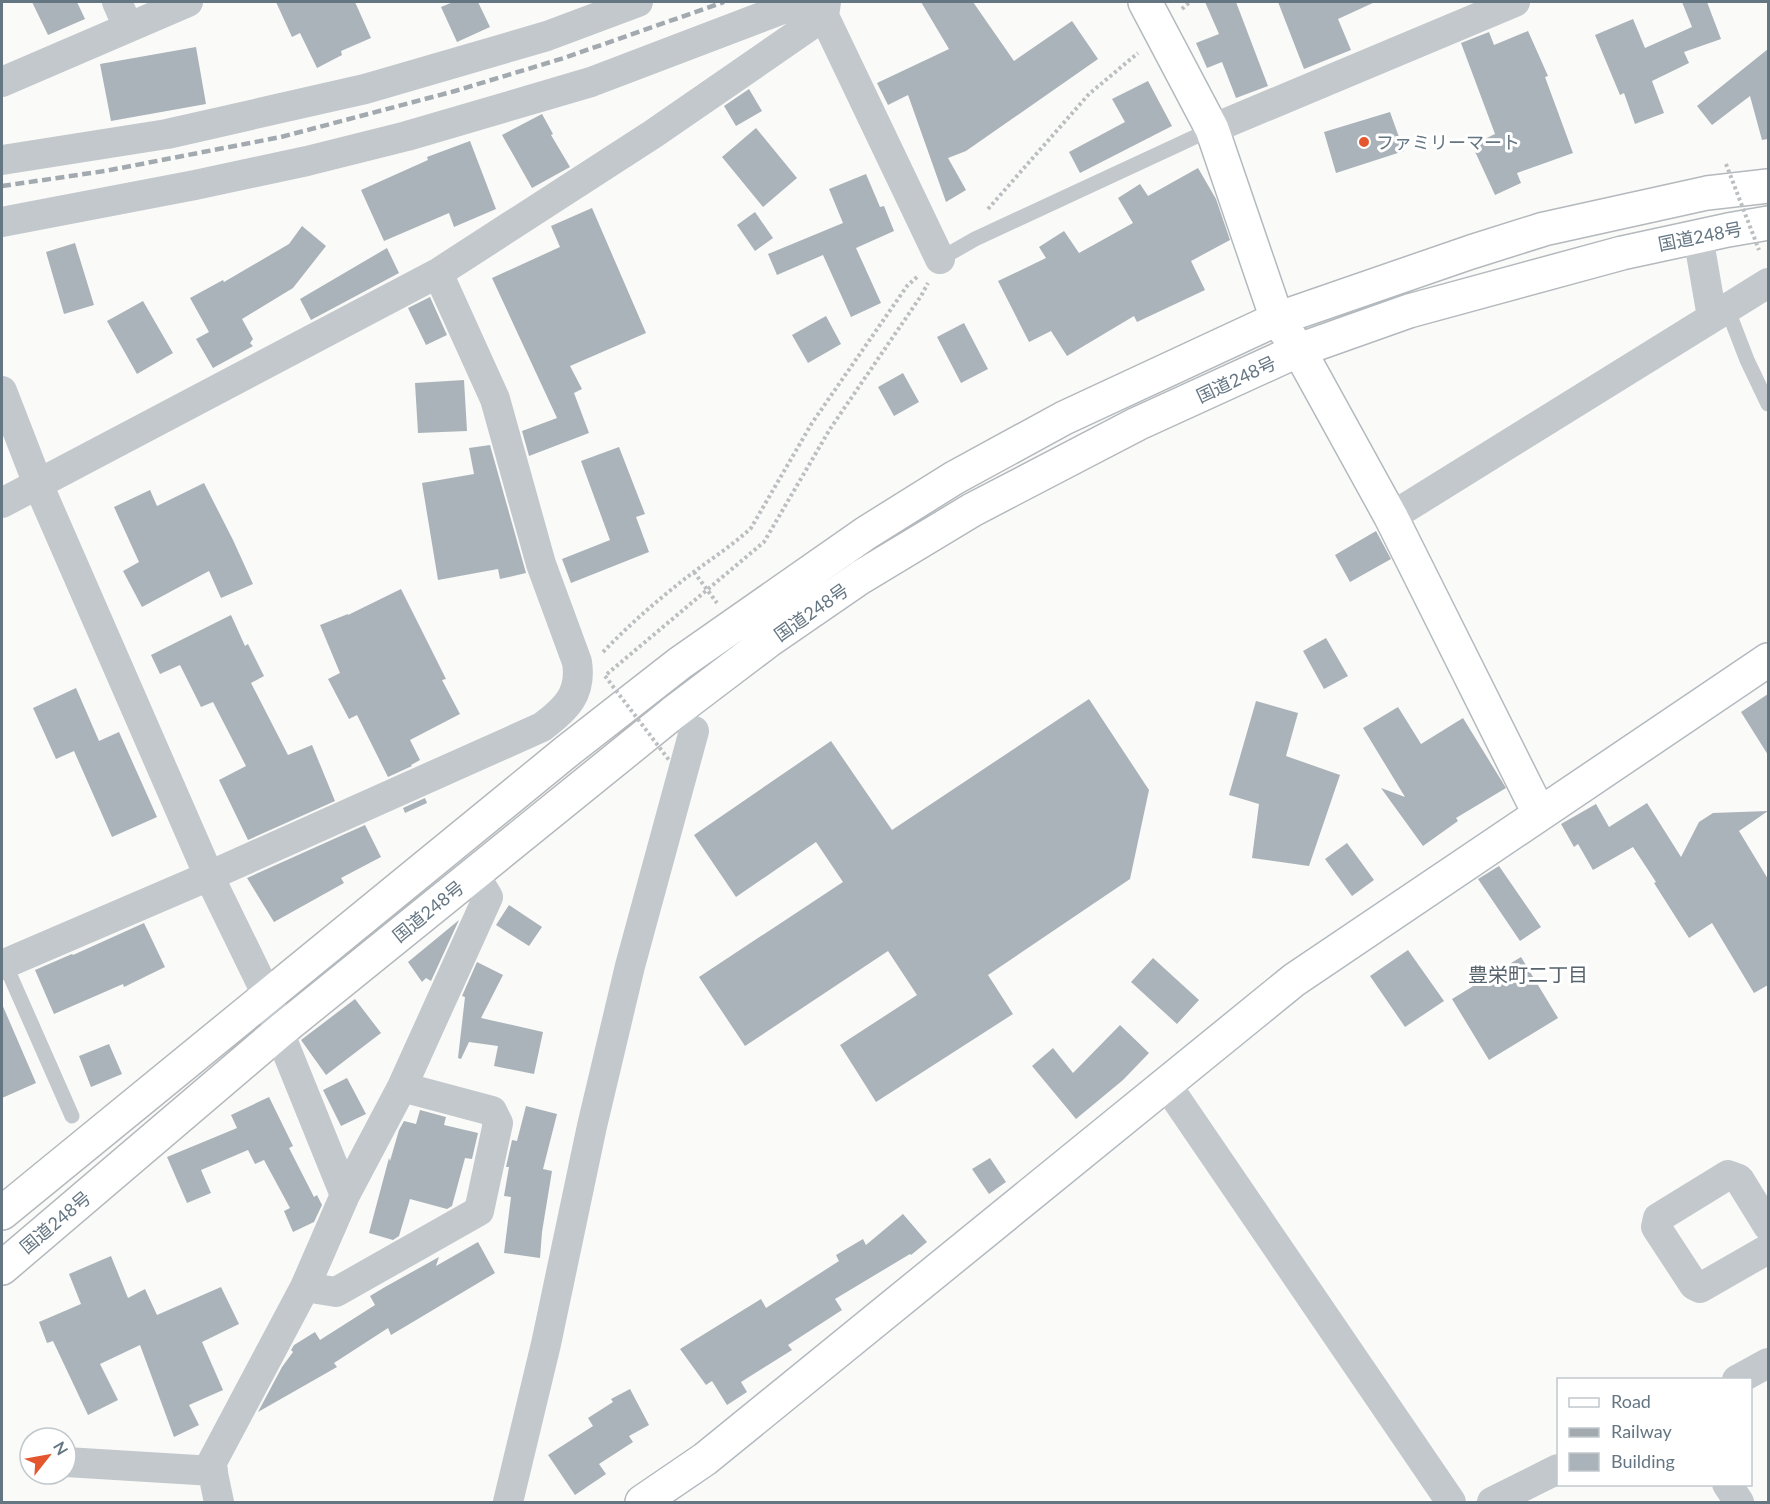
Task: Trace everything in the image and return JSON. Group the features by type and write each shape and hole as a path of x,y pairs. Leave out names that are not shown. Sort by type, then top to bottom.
{"main road":[{"path":"1145,2 1212,129 1276,319 1299,350 1391,517 1539,813"},
{"name":"国道248号","path":"2,1214 566,752 690,656 866,533 954,478 1064,418 1276,319 1544,229 1707,193 1768,186"},
{"name":"国道248号","path":"2,1268 279,1032 673,713 768,642 861,577 972,510 1137,424 1299,350 1409,311 1622,252 1698,236 1764,236"},
{"path":"642,1503 705,1459 1294,980 1768,660"}],"street":[{"path":"2,82 123,14 188,2"},
{"path":"2,160 166,134 365,89 547,36 638,2"},
{"path":"1212,129 1515,2"},
{"path":"2,222 206,183 418,133 591,82 817,6"},
{"path":"817,6 940,259"},
{"path":"2,503 438,273 653,134 817,6"},
{"path":"1698,236 1720,312"},
{"path":"3,964 209,876 542,727 561,713 592,675 577,662 541,564 495,399 438,273"},
{"path":"1391,517 1768,283"},
{"path":"2,391 38,484 209,876 267,995 279,1032 345,1195"},
{"path":"542,727 566,752"},
{"path":"508,1503 546,1344 591,1126 630,966 694,731"},
{"path":"219,1503 212,1468 305,1287 345,1195 402,1087 488,897 474,874"},
{"path":"1166,1084 1451,1503"},
{"path":"305,1287 336,1292 479,1211 498,1123 492,1111 402,1087"},
{"path":"1768,1226 1739,1179 1728,1175 1658,1218 1656,1227 1694,1285 1700,1288 1768,1249"},
{"path":"1741,1378 1768,1364"},
{"path":"78,1462 212,1468"},
{"path":"1492,1503 1557,1470"},
{"path":"1728,1486 1739,1503"}],"lane":[{"path":"940,259 975,239 1212,129"},
{"path":"1720,312 1768,404"},
{"path":"3,964 72,1116"}],"path":[{"path":"975,239 978,220 1089,94 1161,30"},
{"path":"1726,164 1764,236"},
{"path":"592,675 633,621 751,528 812,423 907,286 940,259"},
{"path":"592,675 708,591 764,542 830,429 921,296 940,259"},
{"path":"694,572 719,606"},
{"path":"592,675 669,760"}],"building":[{"path":"32,2 77,2 85,19 48,35"},
{"path":"276,2 355,2 371,38 341,51 342,55 317,68 300,33 292,37"},
{"path":"453,2 478,2 490,27 457,42 441,7"},
{"path":"921,2 973,2 1014,61 1072,21 1098,59 966,151 948,158 966,190 946,202 908,95 888,105 877,83 949,49"},
{"path":"1205,2 1236,2 1268,86 1236,98 1222,62 1207,68 1196,43 1219,34"},
{"path":"1278,2 1375,2 1338,19 1351,50 1304,69"},
{"path":"1682,2 1707,2 1721,39 1684,52 1689,63 1652,81 1664,113 1635,124 1624,93 1620,95 1595,35 1633,19 1645,48 1692,27"},
{"path":"1528,31 1548,76 1545,77 1573,153 1517,173 1521,183 1495,195 1472,145 1495,134 1461,43 1489,32 1494,45"},
{"path":"196,47 206,104 111,121 100,64"},
{"path":"1768,49 1768,139 1762,140 1750,96 1712,125 1697,106"},
{"path":"1148,81 1172,126 1080,173 1069,152 1125,122 1112,99"},
{"path":"749,89 762,111 736,126 724,106"},
{"name":"ファミリーマート","path":"1390,112 1404,151 1336,173 1324,132"},
{"path":"542,114 553,134 551,135 570,167 532,188 502,135"},
{"path":"756,128 797,178 763,207 722,157"},
{"path":"470,141 496,209 454,227 449,213 384,241 361,190 428,160 427,157"},
{"path":"1198,168 1216,199 1230,240 1191,261 1205,290 1137,322 1134,316 1067,356 1051,331 1029,342 998,281 1046,258 1039,247 1064,231 1079,253 1133,223 1118,198 1140,184 1148,196"},
{"path":"866,174 880,207 884,206 894,231 856,248 881,303 851,317 823,255 777,275 768,254 843,223 829,189"},
{"path":"592,208 646,333 570,366 582,389 574,393 589,433 529,456 522,431 557,418 492,278 560,247 551,226"},
{"path":"755,212 773,238 755,251 737,225"},
{"path":"302,226 326,246 293,288 242,319 253,339 250,343 253,346 213,368 196,339 209,332 190,298 223,280 224,282 289,244"},
{"path":"75,243 94,305 64,314 46,252"},
{"path":"387,248 399,273 311,320 300,299"},
{"path":"430,297 447,335 426,345 408,308"},
{"path":"143,301 173,353 137,374 107,321"},
{"path":"826,316 841,344 808,363 792,335"},
{"path":"964,323 988,369 961,383 937,337"},
{"path":"903,373 919,402 894,416 878,387"},
{"path":"464,380 467,431 418,433 415,383"},
{"path":"490,445 526,573 500,579 498,569 438,580 422,483 474,474 469,448"},
{"path":"619,447 645,514 636,517 649,552 571,583 562,559 610,540 581,461"},
{"path":"204,483 253,584 221,598 209,571 142,607 123,571 139,562 114,507 150,490 157,506"},
{"path":"1376,531 1391,559 1350,582 1335,555"},
{"path":"401,589 446,679 442,680 460,714 410,740 420,760 388,777 357,715 349,719 328,679 340,673 320,625 348,615"},
{"path":"231,615 245,646 248,644 264,676 251,683 288,755 312,745 335,801 248,840 219,780 246,766 213,702 201,707 180,665 160,674 151,655"},
{"path":"1326,638 1348,676 1324,689 1303,651"},
{"path":"76,688 99,741 119,732 157,817 112,837 74,751 56,759 33,708"},
{"path":"1768,694 1768,755 1741,712"},
{"path":"1089,699 1149,790 1130,879 988,975 1013,1014 876,1102 840,1045 917,995 888,951 745,1046 699,977 843,882 816,842 736,897 694,835 831,741 892,830"},
{"path":"1256,701 1298,713 1286,756 1340,775 1309,866 1252,858 1259,804 1229,795"},
{"path":"1398,707 1421,744 1463,718 1506,788 1456,818 1458,821 1423,846 1381,788 1405,797 1363,728"},
{"path":"425,798 427,803 405,813 403,808"},
{"path":"1647,803 1681,857 1699,822 1713,813 1768,811 1739,831 1768,879 1768,985 1754,993 1712,923 1689,938 1633,847 1593,870 1578,844 1574,847 1561,824 1596,804 1609,827"},
{"path":"365,825 381,857 341,878 344,883 274,922 247,878"},
{"path":"1347,843 1374,880 1352,896 1325,859"},
{"path":"1499,866 1541,927 1520,941 1478,879"},
{"path":"509,905 542,927 529,946 496,925"},
{"path":"459,920 431,981 426,978 422,982 408,962"},
{"path":"144,923 165,967 124,987 123,984 54,1014 35,970"},
{"path":"1408,950 1444,1001 1405,1027 1370,976"},
{"path":"1521,957 1558,1018 1489,1060 1452,999"},
{"path":"1153,958 1199,1000 1177,1024 1131,982"},
{"path":"477,962 503,975 481,1018 543,1032 534,1074 494,1066 498,1046 469,1042 461,1059 458,1058 465,997 462,996"},
{"path":"355,999 381,1033 326,1075 301,1040"},
{"path":"2,1004 36,1083 2,1098"},
{"path":"1120,1025 1149,1053 1123,1080 1076,1119 1032,1066 1053,1048 1073,1073"},
{"path":"109,1044 122,1074 91,1087 79,1056"},
{"path":"347,1078 366,1114 341,1126 323,1090"},
{"path":"269,1097 293,1146 289,1148 314,1197 317,1195 322,1205 314,1222 293,1232 284,1211 290,1208 264,1160 255,1164 248,1150 201,1170 211,1193 187,1203 167,1157 237,1128 231,1115"},
{"path":"526,1106 557,1114 543,1169 552,1171 540,1258 504,1253 511,1197 504,1196 509,1167 506,1167 512,1140 517,1141"},
{"path":"420,1110 446,1117 444,1125 478,1133 472,1159 465,1158 452,1206 447,1209 410,1199 399,1236 393,1240 369,1233 399,1130 404,1121 416,1124"},
{"path":"990,1158 1006,1182 989,1194 972,1169"},
{"path":"903,1214 927,1242 911,1255 835,1299 842,1310 788,1345 792,1350 741,1382 747,1392 727,1405 712,1381 706,1385 680,1349 761,1299 766,1308 839,1261 836,1255 863,1239 866,1245"},
{"path":"478,1242 495,1273 391,1335 388,1328 334,1363 337,1367 258,1412 282,1367 293,1352 291,1350 294,1345 315,1332 320,1340 375,1305 370,1296 439,1257 436,1266"},
{"path":"111,1256 128,1298 145,1289 157,1315 221,1287 239,1324 202,1342 223,1390 189,1405 199,1425 174,1437 140,1345 100,1364 118,1400 88,1415 53,1341 47,1343 39,1322 81,1304 69,1274"},
{"path":"630,1389 649,1425 629,1436 633,1442 599,1464 606,1474 575,1495 548,1455 593,1426 588,1418 613,1402 611,1399"}],"railway":[{"path":"2,186 105,171 281,137 455,91 564,58 724,2"}],"place":[{"name":"ファミリーマート","path":"1364,142"}],"district":[{"name":"豊栄町二丁目","path":"1528,974"}]}
